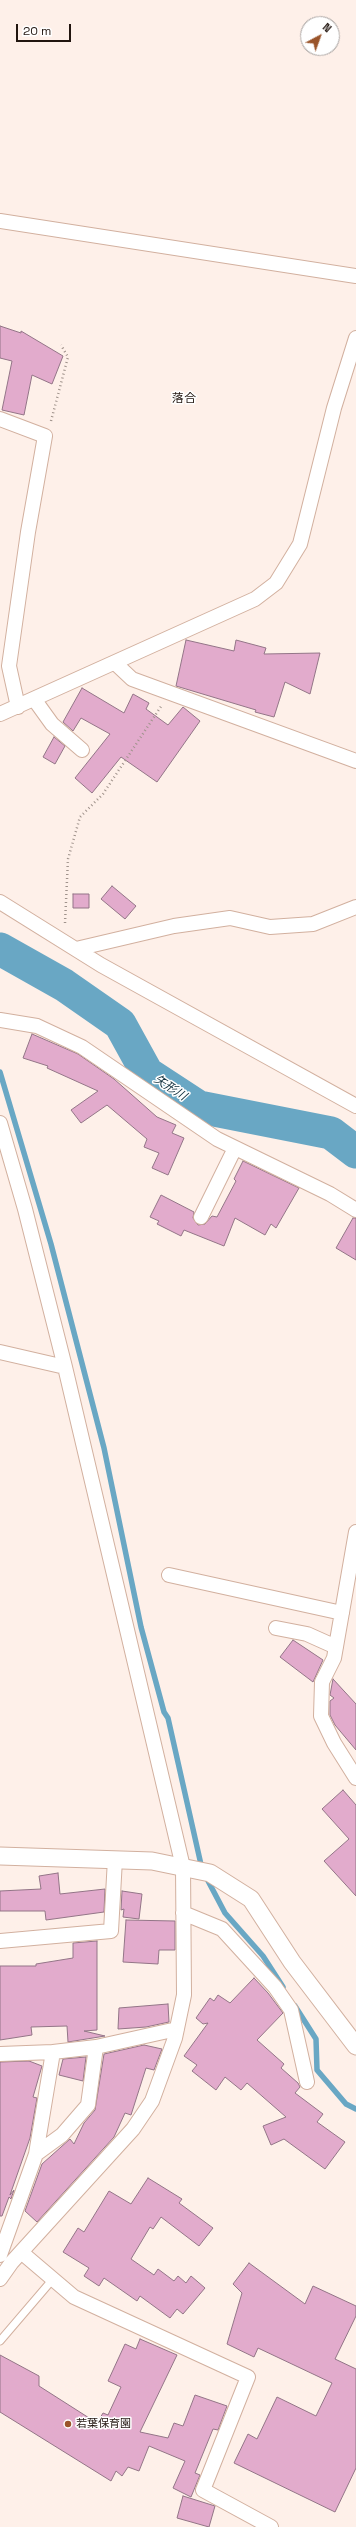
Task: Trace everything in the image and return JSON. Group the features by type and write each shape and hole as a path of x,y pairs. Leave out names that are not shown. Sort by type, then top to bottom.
{"street":[{"path":"0,221 356,276"},
{"path":"0,714 255,599 276,583 300,544 334,408 356,338"},
{"path":"0,419 45,436 28,532 9,666 18,707"},
{"path":"115,663 132,679 356,761"},
{"path":"34,699 52,724 82,750"},
{"path":"0,902 72,946 356,1106"},
{"path":"72,946 174,926 230,918 270,927 313,924 356,907"},
{"path":"0,1020 37,1026 82,1047 217,1140 330,1194 356,1210"},
{"path":"0,1123 25,1209 65,1367 183,1867 184,1996 177,2029 152,2101 133,2129 8,2257"},
{"path":"201,1217 235,1148"},
{"path":"0,1352 65,1367"},
{"path":"356,1532 334,1658 322,1682 321,1716 334,1743 356,1778"},
{"path":"169,1575 342,1613"},
{"path":"276,1628 307,1634 336,1647"},
{"path":"0,1856 152,1861 210,1873 252,1899 292,1962 356,2046"},
{"path":"0,1941 111,1931 115,1860"},
{"path":"183,1913 222,1929 275,1987 291,2010 307,2082"},
{"path":"0,2054 53,2052 96,2047 177,2029"},
{"path":"36,2154 62,2135 88,2105 96,2047"},
{"path":"0,2279 8,2257 36,2154 53,2052"},
{"path":"8,2257 53,2279 74,2297 248,2377 203,2490 254,2522 271,2527"}],"lane":[{"path":"0,2341 53,2279"}],"path":[{"path":"45,436 54,411 68,358 61,345"},
{"path":"72,946 64,916 68,859 80,817 103,794 157,715 168,692"}],"building":[{"path":"0,326 21,333 21,331 63,356 52,384 32,375 24,415 2,410 12,361 0,358"},
{"path":"186,640 234,651 236,640 266,648 264,654 320,653 310,694 285,682 274,717 255,712 256,710 176,686"},
{"path":"82,688 124,713 133,694 149,703 146,709 168,725 183,707 200,721 157,782 121,757 92,793 75,778 110,734 81,718 73,731 63,722"},
{"path":"54,737 65,746 55,764 43,757"},
{"path":"112,886 136,906 125,919 101,899"},
{"path":"73,894 89,894 89,908 73,908"},
{"path":"32,1034 78,1054 114,1079 157,1117 176,1125 172,1133 184,1138 168,1175 152,1168 159,1153 144,1147 147,1139 107,1105 81,1123 71,1110 98,1091 47,1068 48,1066 23,1058"},
{"path":"243,1161 299,1188 276,1228 271,1224 265,1235 235,1218 224,1246 184,1230 181,1236 157,1224 159,1221 150,1217 161,1195 194,1212 193,1218 198,1225 205,1224 212,1216 217,1217 236,1181 234,1179"},
{"path":"353,1218 356,1218 356,1260 336,1248"},
{"path":"293,1640 323,1660 313,1682 280,1657"},
{"path":"333,1679 356,1704 356,1750 335,1725 330,1715 330,1701 334,1698 330,1695"},
{"path":"343,1790 356,1805 356,1896 324,1861 349,1839 322,1809"},
{"path":"58,1873 60,1894 105,1889 104,1912 46,1920 45,1911 0,1911 0,1891 41,1889 39,1876"},
{"path":"122,1891 142,1894 139,1919 123,1917 124,1909 121,1910"},
{"path":"126,1920 175,1921 175,1950 159,1950 158,1964 123,1962"},
{"path":"97,1941 97,2030 84,2031 105,2036 68,2042 67,2026 31,2027 32,2035 0,2040 0,1966 36,1966 36,1964 73,1958 73,1943"},
{"path":"254,1978 268,1993 283,2013 257,2040 284,2064 281,2068 298,2083 300,2087 295,2093 323,2114 317,2122 345,2142 325,2169 284,2139 271,2145 263,2126 286,2117 247,2083 241,2090 225,2077 216,2090 192,2071 197,2065 184,2056 208,2023 203,2024 196,2018 210,1998 214,2001 218,1995 230,2003"},
{"path":"168,2004 169,2022 146,2027 118,2029 119,2008"},
{"path":"144,2045 162,2049 154,2070 146,2068 131,2115 125,2113 114,2137 37,2222 25,2211 42,2164 70,2139 74,2144 84,2123 95,2110 104,2054"},
{"path":"86,2057 83,2081 59,2075 63,2059"},
{"path":"29,2061 42,2066 33,2097 37,2098 30,2138 10,2195 14,2190 11,2199 9,2197 2,2216 0,2216 0,2062"},
{"path":"148,2178 182,2199 179,2203 213,2228 199,2246 161,2217 153,2229 150,2227 131,2259 154,2275 158,2269 174,2281 178,2276 186,2283 191,2276 205,2288 183,2314 177,2309 170,2318 140,2296 137,2301 104,2278 99,2286 84,2276 89,2268 63,2252 78,2228 84,2232 109,2191 131,2204"},
{"path":"249,2263 305,2304 313,2286 356,2306 356,2316 335,2359 356,2369 356,2468 335,2512 234,2463 248,2434 257,2439 277,2397 316,2416 332,2383 258,2348 254,2357 227,2344 242,2293 233,2284"},
{"path":"140,2339 177,2355 140,2432 168,2438 174,2423 183,2426 195,2395 227,2406 218,2430 213,2429 195,2473 200,2475 191,2497 173,2488 185,2461 149,2446 139,2471 128,2467 122,2476 116,2471 111,2481 0,2412 0,2355 39,2376 39,2386 97,2423 103,2413 108,2415 121,2387 108,2381 125,2344 136,2349"},
{"path":"183,2496 215,2506 209,2527 177,2518"}],"waterway":[{"name":"矢形川","path":"0,949 64,985 120,1024 147,1073 199,1107 331,1133 356,1152"},
{"path":"0,1072 51,1244 104,1448 141,1627 164,1712 168,1718 202,1869"},
{"path":"206,1877 225,1913 263,1956 283,1987"},
{"path":"295,2006 316,2039 317,2070 346,2104 356,2109"}],"place":[{"name":"若葉保育園","path":"68,2424"}],"district":[{"name":"落合","path":"184,399"}]}
